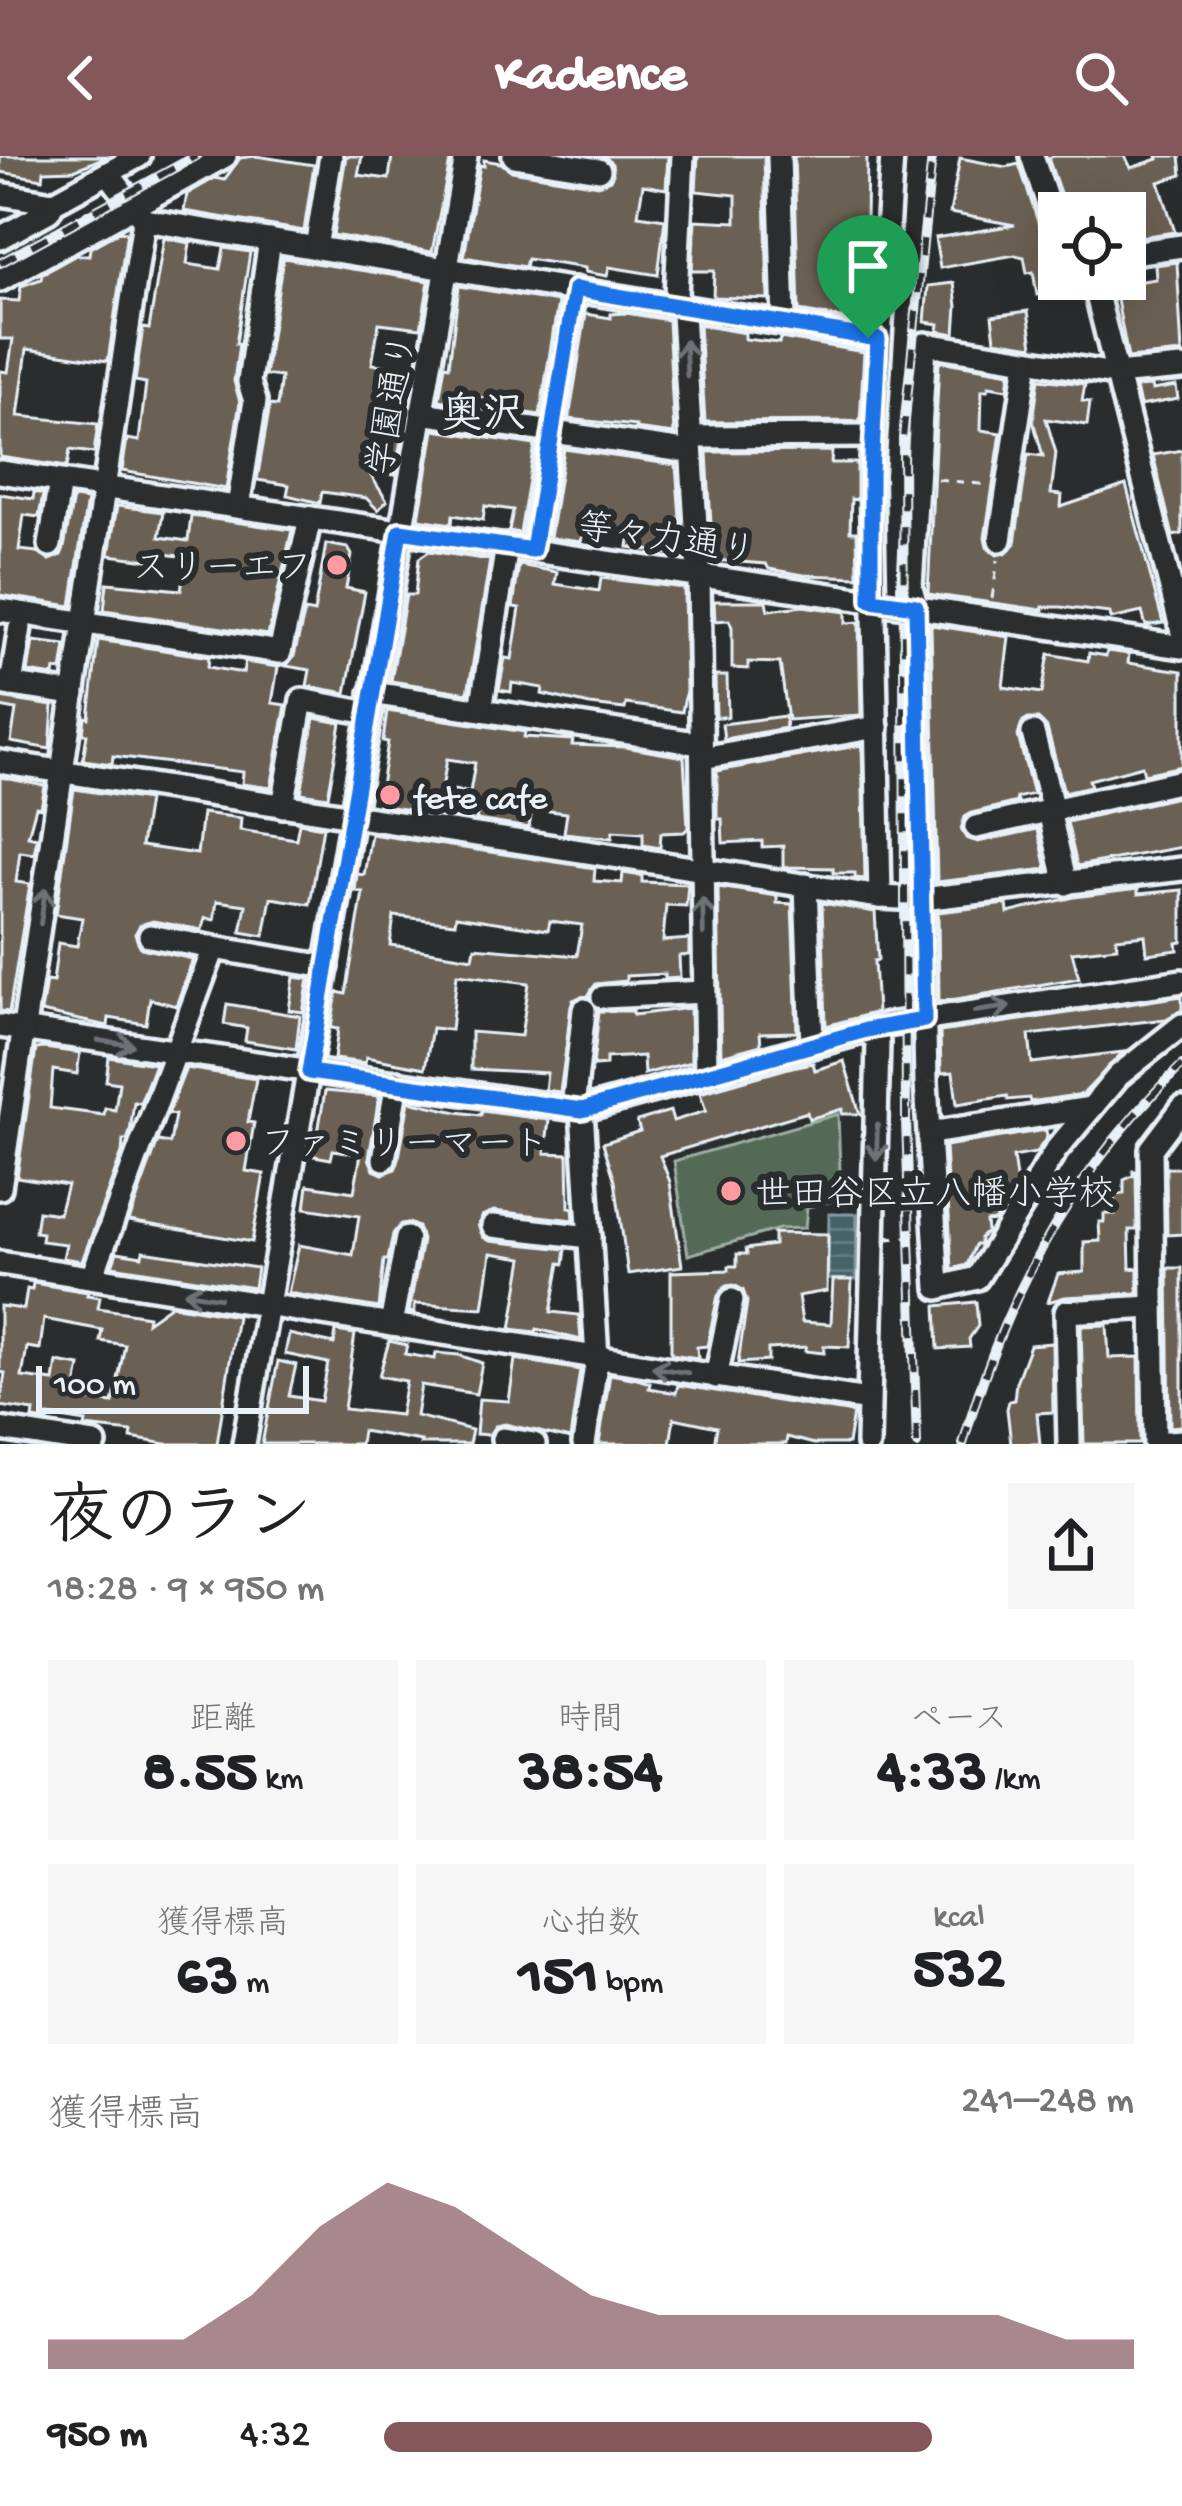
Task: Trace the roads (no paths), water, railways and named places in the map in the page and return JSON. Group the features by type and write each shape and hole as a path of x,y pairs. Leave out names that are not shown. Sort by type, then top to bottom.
{"street":[{"path":"0,194 53,202 139,156"},
{"path":"0,280 139,213 225,156"},
{"path":"316,248 331,156"},
{"name":"学園通り","path":"244,1444 466,156"},
{"path":"514,156 599,170"},
{"path":"683,156 676,296 699,574 706,1075"},
{"path":"779,156 784,322"},
{"path":"880,897 871,600 873,436 892,156"},
{"path":"1032,156 1044,192"},
{"path":"108,173 139,213 316,248 878,339"},
{"path":"0,238 49,211 53,202"},
{"path":"0,1188 74,694 74,628 104,488 139,213"},
{"path":"238,507 255,401 249,382 270,240"},
{"path":"1146,251 1182,247"},
{"path":"533,550 575,289"},
{"path":"1098,300 1115,374 1172,558 1182,632"},
{"path":"1182,368 1115,374 925,344 911,586 916,606 924,1020 938,1288 977,1278 1056,1150 1090,1108 1118,1076 1182,1025"},
{"path":"1000,540 1027,361"},
{"path":"421,413 550,434 691,444 873,436"},
{"name":"等々力通り","path":"0,472 1182,647"},
{"path":"50,545 60,481"},
{"path":"74,694 5,684 10,625 280,652 310,518"},
{"path":"481,710 507,546"},
{"path":"0,610 74,628"},
{"path":"284,806 302,700 481,710 701,751 877,728"},
{"path":"1033,733 1066,884"},
{"path":"0,762 880,897 921,899 1182,869"},
{"path":"976,827 1182,782"},
{"path":"806,885 812,1044"},
{"path":"150,936 327,967"},
{"path":"92,1277 214,948"},
{"path":"0,1026 578,1109 866,1030 1182,981"},
{"path":"584,1444 597,1358 578,1109 594,1004 704,992"},
{"path":"866,1030 878,1042 868,1444"},
{"path":"383,1159 397,1082"},
{"path":"930,1133 1090,1108"},
{"path":"1174,1442 1155,1443 1151,1148 1182,1108"},
{"path":"494,1226 590,1238"},
{"path":"391,1325 407,1238"},
{"path":"0,1263 868,1400"},
{"path":"716,1377 732,1300"},
{"path":"1069,1444 1066,1312 1152,1307"},
{"path":"0,1429 95,1444"},
{"path":"503,1439 534,1444"}],"water":[{"path":"829,1214 857,1214 856,1280 828,1279"}],"railway":[{"path":"0,263 196,156"},
{"path":"917,1444 906,1120 903,438 932,156"},
{"path":"963,1444 999,1339 1047,1240 1108,1148 1182,1065"}],"place":[{"name":"スリーエフ","path":"337,565"},
{"name":"fete cafe","path":"390,795"},
{"name":"ファミリーマート","path":"236,1141"},
{"name":"世田谷区立八幡小学校","path":"731,1191"}],"district":[{"name":"奥沢","path":"483,411"}]}
